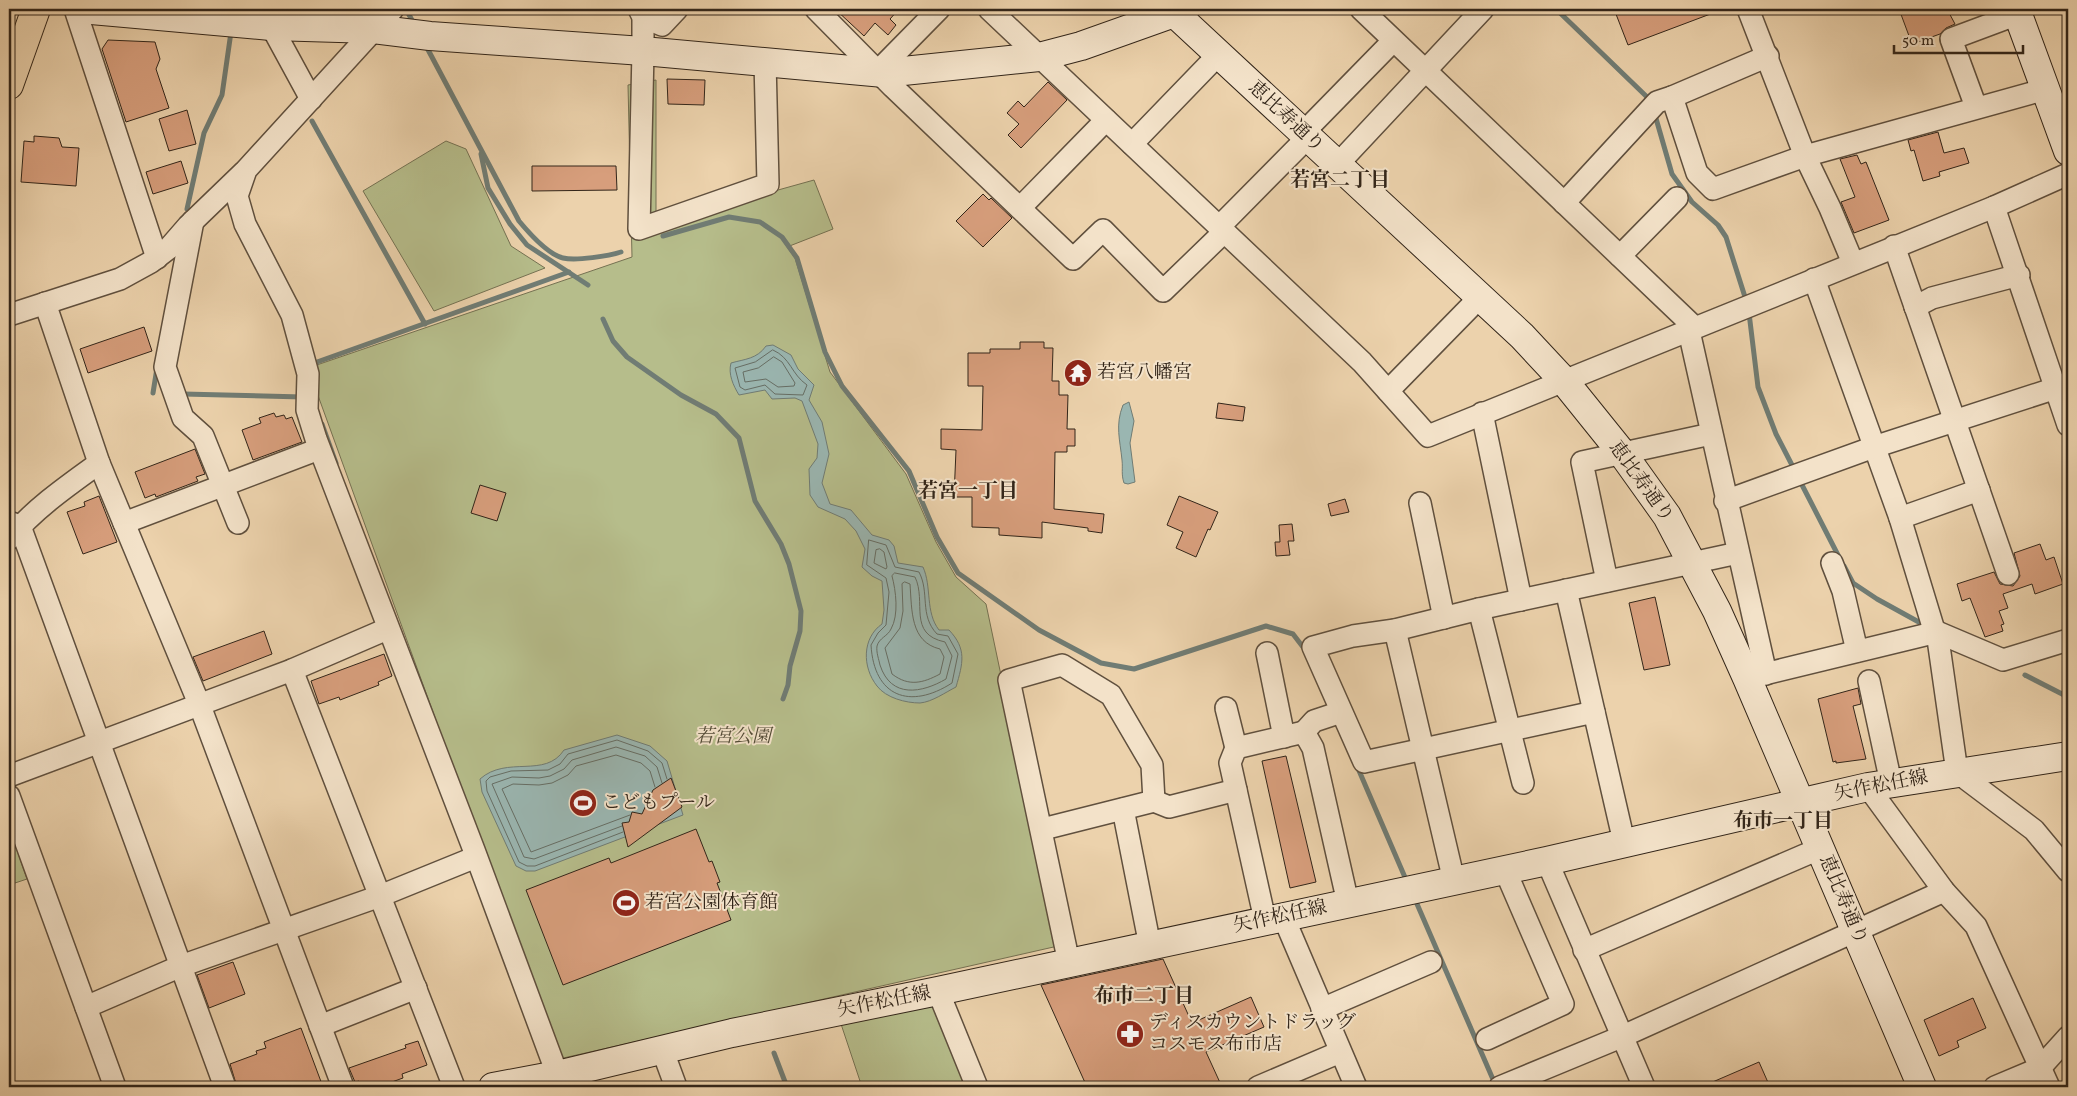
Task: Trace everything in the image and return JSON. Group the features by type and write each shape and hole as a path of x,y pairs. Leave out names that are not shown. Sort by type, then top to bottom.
{"highway":[{"path":"9,85 36,9"}],"street":[{"path":"75,9 157,258"},
{"path":"80,9 643,50 877,72 1039,57 1081,46 1177,10"},
{"path":"9,315 120,279 157,258 246,170 393,9"},
{"path":"641,13 662,25 677,9"},
{"path":"816,9 877,72 1073,259 1103,230 1163,291 1393,41"},
{"path":"877,72 938,9"},
{"path":"989,9 1362,362 1428,436 1994,207 2068,174"},
{"path":"1361,9 1690,323 1689,331 1738,553 1756,676 1938,632"},
{"path":"1337,165 1483,9"},
{"path":"1748,9 1768,56 1805,156 1830,208 1853,263"},
{"name":"恵比寿通り","path":"1177,10 1219,54 1522,336 1564,381 1622,453 1668,516 1756,676 1820,848 1922,1087"},
{"path":"1976,108 1951,39 2017,11 2068,151"},
{"path":"641,13 643,50 639,229 768,184 765,61"},
{"path":"249,20 311,99"},
{"path":"1132,144 1219,54"},
{"path":"1564,203 1658,102 1768,56"},
{"path":"1672,97 1697,173 1713,189 1805,156 2046,89"},
{"path":"1020,208 1106,120"},
{"path":"246,170 237,196 245,224 292,315 308,374 307,410 319,449 476,857 559,1081"},
{"path":"1620,256 1677,198"},
{"path":"1994,207 2060,391 2068,425"},
{"path":"193,221 165,367 183,418 203,436 238,523"},
{"path":"1894,246 2008,574"},
{"path":"1915,307 1932,298 2019,275"},
{"path":"1814,279 1900,518 1934,630 2003,660 2068,640"},
{"path":"1388,391 1480,297"},
{"path":"45,303 99,463 200,706 343,1087"},
{"path":"1726,501 1874,447 2060,391"},
{"path":"1482,413 1521,600"},
{"path":"1606,581 1582,462 1711,434"},
{"path":"124,523 319,449"},
{"path":"99,463 12,529 100,742 225,1087"},
{"path":"1900,518 1979,490"},
{"path":"1420,503 1444,618"},
{"path":"1594,712 1364,762 1337,713 1313,647 1353,636 1395,630 1479,609 1738,553"},
{"path":"1832,563 1843,592 1857,651"},
{"path":"1566,590 1624,842"},
{"path":"1479,609 1522,783"},
{"path":"9,776 200,706 292,670 387,629"},
{"path":"1395,630 1454,881"},
{"path":"1938,632 1957,772 2034,830 2066,863"},
{"path":"1267,653 1284,737"},
{"path":"1069,963 1043,829 1009,680 1062,665 1111,695 1152,765 1154,801"},
{"path":"292,670 454,1087"},
{"path":"1869,681 1880,785 1944,890 1976,926 2049,1087"},
{"path":"1226,708 1236,748 1230,763 1236,790 1274,918 1322,1009 1356,1087"},
{"path":"1236,748 1304,732 1314,721 1337,713"},
{"path":"1304,732 1313,748 1348,903"},
{"name":"矢作松任線","path":"493,1087 559,1081 662,1049 732,1033 938,992 1274,918 1547,861 1880,785 2068,756"},
{"path":"1043,829 1154,801 1169,807 1236,790"},
{"path":"9,796 115,1087"},
{"path":"1123,808 1150,946"},
{"path":"1584,950 1820,848"},
{"path":"86,1007 181,966 283,928 380,896 476,857"},
{"path":"1547,861 1644,1087"},
{"path":"1487,1039 1563,1004 1504,870"},
{"path":"1503,1086 1621,1037 1944,890"},
{"path":"1322,1009 1431,962"},
{"path":"320,1026 416,988"},
{"path":"938,992 977,1087"},
{"path":"1996,1087 2040,1068 2068,1037"},
{"path":"662,1049 676,1087"},
{"path":"1258,1087 1340,1052"}],"green space":[{"name":"若宮公園","path":"656,80 656,224 814,180 833,229 787,247 795,258 830,372 906,474 936,542 956,577 986,604 1058,946 559,1059 308,368 632,257 628,85"},
{"path":"446,141 466,149 511,246 545,268 434,311 363,191"},
{"path":"9,827 27,879 9,885"},
{"path":"933,1004 967,1087 862,1087 841,1024"}],"water":[{"path":"773,345 791,355 798,369 814,385 809,400 822,422 829,454 822,483 830,504 851,510 872,535 889,540 894,546 898,563 923,567 926,575 930,607 935,623 939,630 949,630 959,644 962,663 956,687 934,699 920,703 897,699 881,690 872,678 866,653 871,637 882,624 884,610 882,581 872,576 862,567 865,549 856,531 845,519 818,507 810,495 809,469 817,458 818,444 802,401 795,398 772,399 765,390 739,395 735,387 731,375 731,363 750,358 759,354 766,346"},
{"path":"1129,402 1134,421 1130,443 1135,482 1128,484 1124,483 1123,477 1119,419 1123,405"},
{"name":"こどもプール","path":"617,735 650,746 667,761 683,815 535,871 526,871 516,866 482,792 480,779 502,768 536,766 547,763 556,759 564,750"}],"building":[{"path":"835,9 899,9 890,19 896,25 888,35 875,23 864,36"},
{"path":"1614,9 1721,9 1721,10 1628,45"},
{"path":"1899,9 1947,9 1955,24 1946,28 1940,34 1912,44"},
{"path":"108,40 155,42 160,59 156,69 169,108 126,122 102,49"},
{"path":"667,79 705,80 704,105 668,104"},
{"path":"1048,82 1067,100 1021,148 1008,135 1019,124 1007,113 1018,101 1024,107"},
{"path":"187,110 196,144 169,151 159,119"},
{"path":"1938,132 1944,153 1964,148 1969,163 1939,172 1940,176 1923,181 1914,150 1911,151 1908,140"},
{"path":"34,136 59,138 62,147 79,148 76,186 21,182 24,141 34,142"},
{"path":"1857,155 1861,164 1866,162 1889,220 1854,233 1841,202 1855,197 1840,159"},
{"path":"181,161 188,183 153,194 146,172"},
{"path":"532,166 616,166 617,190 532,191"},
{"path":"983,194 989,200 991,198 1012,218 983,247 956,221"},
{"path":"144,327 152,351 88,373 80,349"},
{"path":"1020,342 1044,342 1044,348 1053,348 1052,381 1059,381 1059,395 1068,395 1067,429 1075,429 1075,446 1067,446 1067,452 1055,452 1054,509 1104,514 1102,533 1088,531 1088,528 1042,522 1042,538 999,535 999,528 972,527 972,497 954,497 956,450 941,449 941,429 982,430 983,386 968,386 968,353 990,353 990,349 1020,349"},
{"path":"1218,403 1245,407 1243,421 1216,418"},
{"path":"274,413 276,417 284,415 286,419 292,417 302,442 253,460 242,430 261,423 259,418"},
{"path":"195,449 205,474 196,477 198,481 156,497 155,494 145,498 135,472"},
{"path":"480,485 506,493 497,521 471,513"},
{"path":"99,496 117,542 83,554 67,512 85,506 84,502"},
{"path":"1179,496 1218,512 1210,530 1208,529 1196,557 1176,548 1183,532 1167,525"},
{"path":"1345,499 1349,512 1331,516 1328,504"},
{"path":"1292,524 1294,541 1288,541 1290,555 1276,556 1275,542 1280,542 1279,525"},
{"path":"2040,544 2046,560 2054,557 2063,584 2035,594 2032,584 2003,594 2008,608 1999,611 2004,624 2001,625 2003,631 1985,637 1970,598 1962,601 1957,584 1994,572 2000,584 2013,586 2020,576 2014,553"},
{"path":"1655,597 1670,665 1644,670 1629,603"},
{"path":"264,631 272,654 203,681 193,657"},
{"path":"384,654 392,676 378,682 379,685 340,700 339,697 319,704 311,681"},
{"path":"1858,688 1861,704 1853,706 1866,759 1836,763 1836,761 1833,762 1818,699"},
{"path":"1286,756 1316,882 1290,888 1262,761"},
{"path":"671,778 682,807 628,847 622,823 629,822 632,812 642,814 653,790"},
{"name":"若宮公園体育館","path":"696,829 709,862 712,861 720,882 717,883 731,920 563,985 526,890 609,858 611,863"},
{"name":"ディスカウントドラッグ コスモス布市店","path":"1163,959 1192,1023 1251,997 1264,1027 1206,1052 1222,1087 1087,1087 1041,985"},
{"path":"233,962 245,994 209,1008 197,975"},
{"path":"1973,998 1986,1028 1957,1041 1959,1047 1939,1056 1924,1020"},
{"path":"301,1028 323,1087 237,1087 230,1064 257,1054 256,1051 266,1048 264,1042"},
{"path":"418,1041 427,1065 402,1074 403,1078 378,1087 361,1087 359,1081 355,1082 349,1068 406,1048 405,1045"},
{"path":"1759,1062 1770,1087 1701,1087"}],"waterway":[{"path":"406,9 415,26"},
{"path":"1556,9 1646,96 1649,102"},
{"path":"187,209 204,133 222,95 231,32"},
{"path":"425,44 519,221 533,237 545,248 563,258 592,258 621,252"},
{"path":"1655,115 1672,174 1692,202 1718,225 1726,237 1745,297"},
{"path":"312,121 425,324"},
{"path":"481,154 488,188 510,224 527,245 588,285"},
{"path":"663,236 729,217 760,222 782,237 797,258 825,352 842,386 909,471 937,537 958,573 1039,630 1101,663 1134,669 1266,626 1293,634 1306,651"},
{"path":"314,369 317,362 569,272"},
{"path":"1749,313 1758,387 1776,434 1794,469"},
{"path":"603,319 613,341 627,357 681,395 716,414 739,438 755,501 781,544 789,564 801,611 800,631 783,699"},
{"path":"153,393 157,368"},
{"path":"183,394 303,397"},
{"path":"322,424 336,463"},
{"path":"1800,481 1840,559"},
{"path":"1844,566 1853,583 1877,599 1926,626"},
{"path":"2025,675 2068,697"},
{"path":"1357,766 1407,882"},
{"path":"1414,897 1495,1084"},
{"path":"774,1053 787,1087"}],"place":[{"name":"若宮八幡宮","path":"1078,373"},
{"name":"こどもプール","path":"583,803"},
{"name":"若宮公園体育館","path":"626,903"},
{"name":"ディスカウントドラッグ コスモス布市店","path":"1130,1034"}],"district":[{"name":"若宮二丁目","path":"1340,181"},
{"name":"若宮一丁目","path":"968,492"},
{"name":"布市一丁目","path":"1783,822"},
{"name":"布市二丁目","path":"1144,997"}]}
